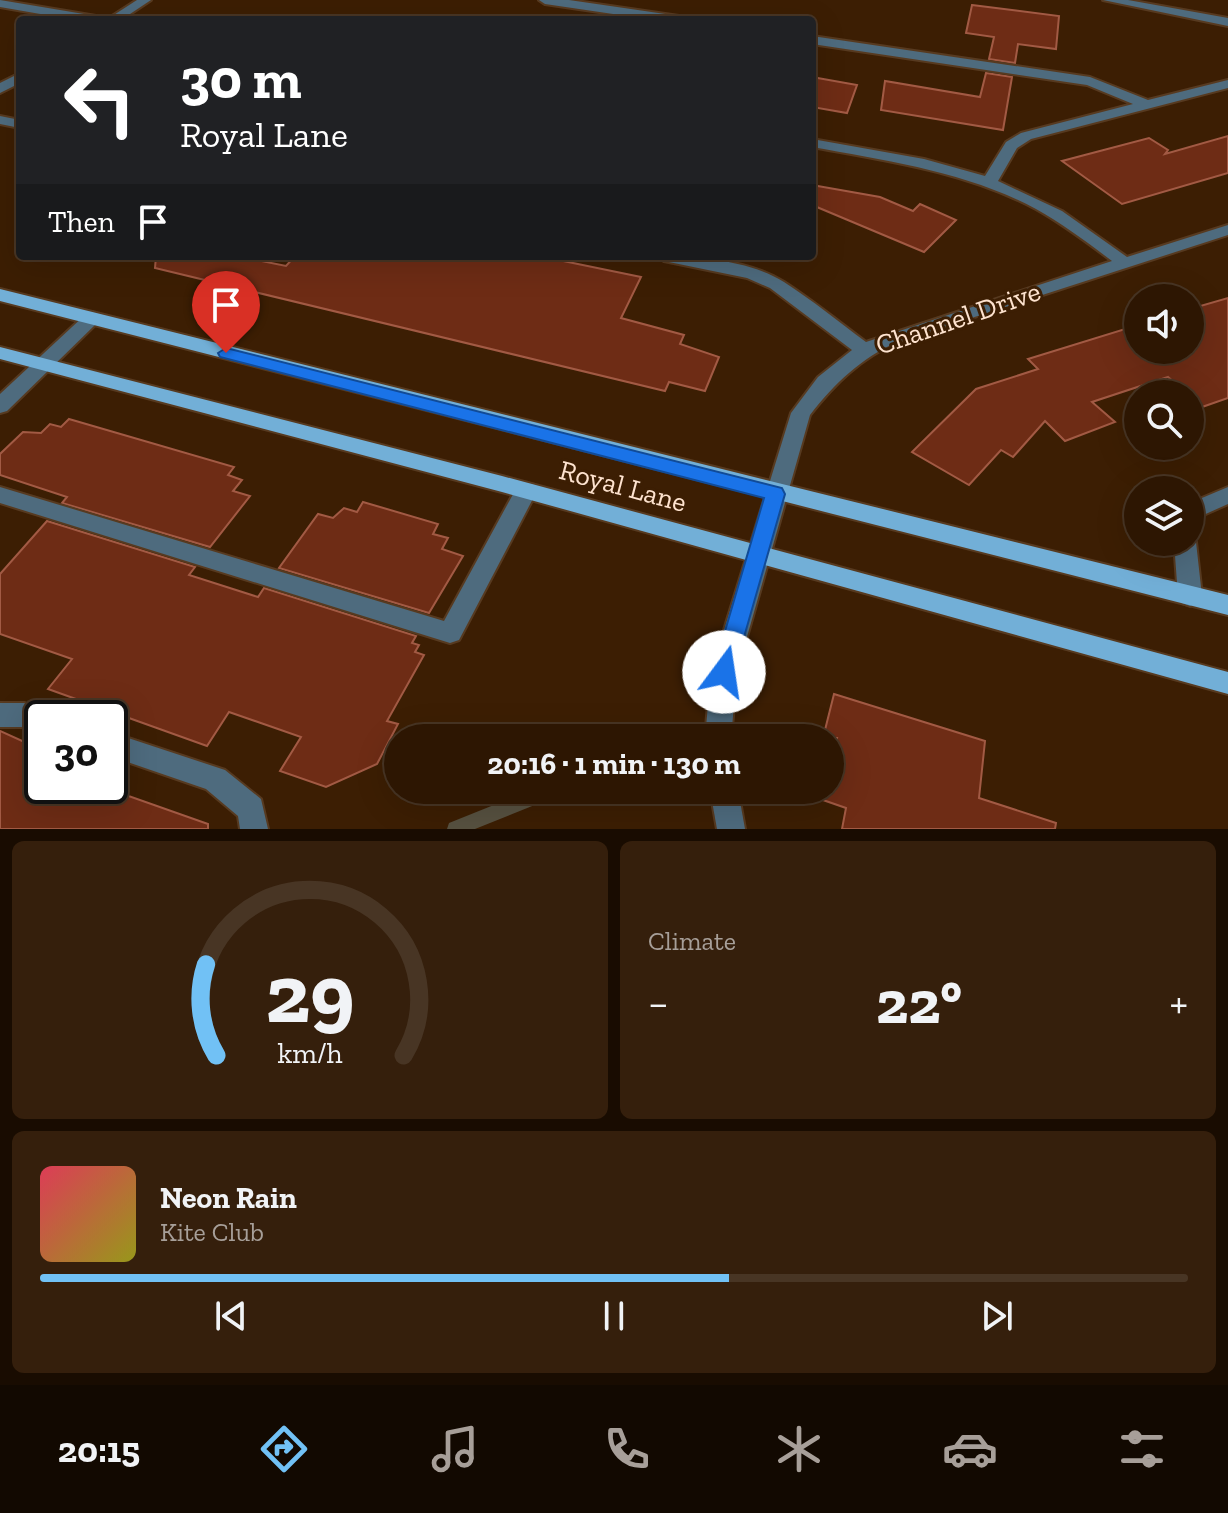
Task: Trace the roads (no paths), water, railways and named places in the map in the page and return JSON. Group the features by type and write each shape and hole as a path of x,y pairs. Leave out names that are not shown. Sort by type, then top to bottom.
{"main road":[{"name":"Royal Lane","path":"0,295 775,494 1228,605"},
{"name":"Royal Lane","path":"0,353 526,491 1228,683"}],"street":[{"path":"119,16 145,0"},
{"path":"545,0 652,16"},
{"path":"1109,0 1228,22"},
{"path":"0,3 73,16"},
{"path":"816,41 1090,81 1147,105"},
{"path":"989,182 1011,145 1026,136 1228,84"},
{"path":"816,144 940,166 989,182 1044,208 1124,262"},
{"name":"Channel Drive","path":"719,724 724,672 775,494 801,413 825,382 864,350 890,338 1228,230"},
{"path":"684,260 752,274 776,284 864,350"},
{"path":"0,406 92,318"},
{"path":"0,495 450,633 526,491"},
{"path":"1204,506 1228,495"},
{"path":"1186,556 1190,596"},
{"path":"0,715 24,715"},
{"path":"128,750 215,779 251,809 254,829"},
{"path":"727,804 731,829"}],"waterway":[{"path":"455,829 517,804"}]}
